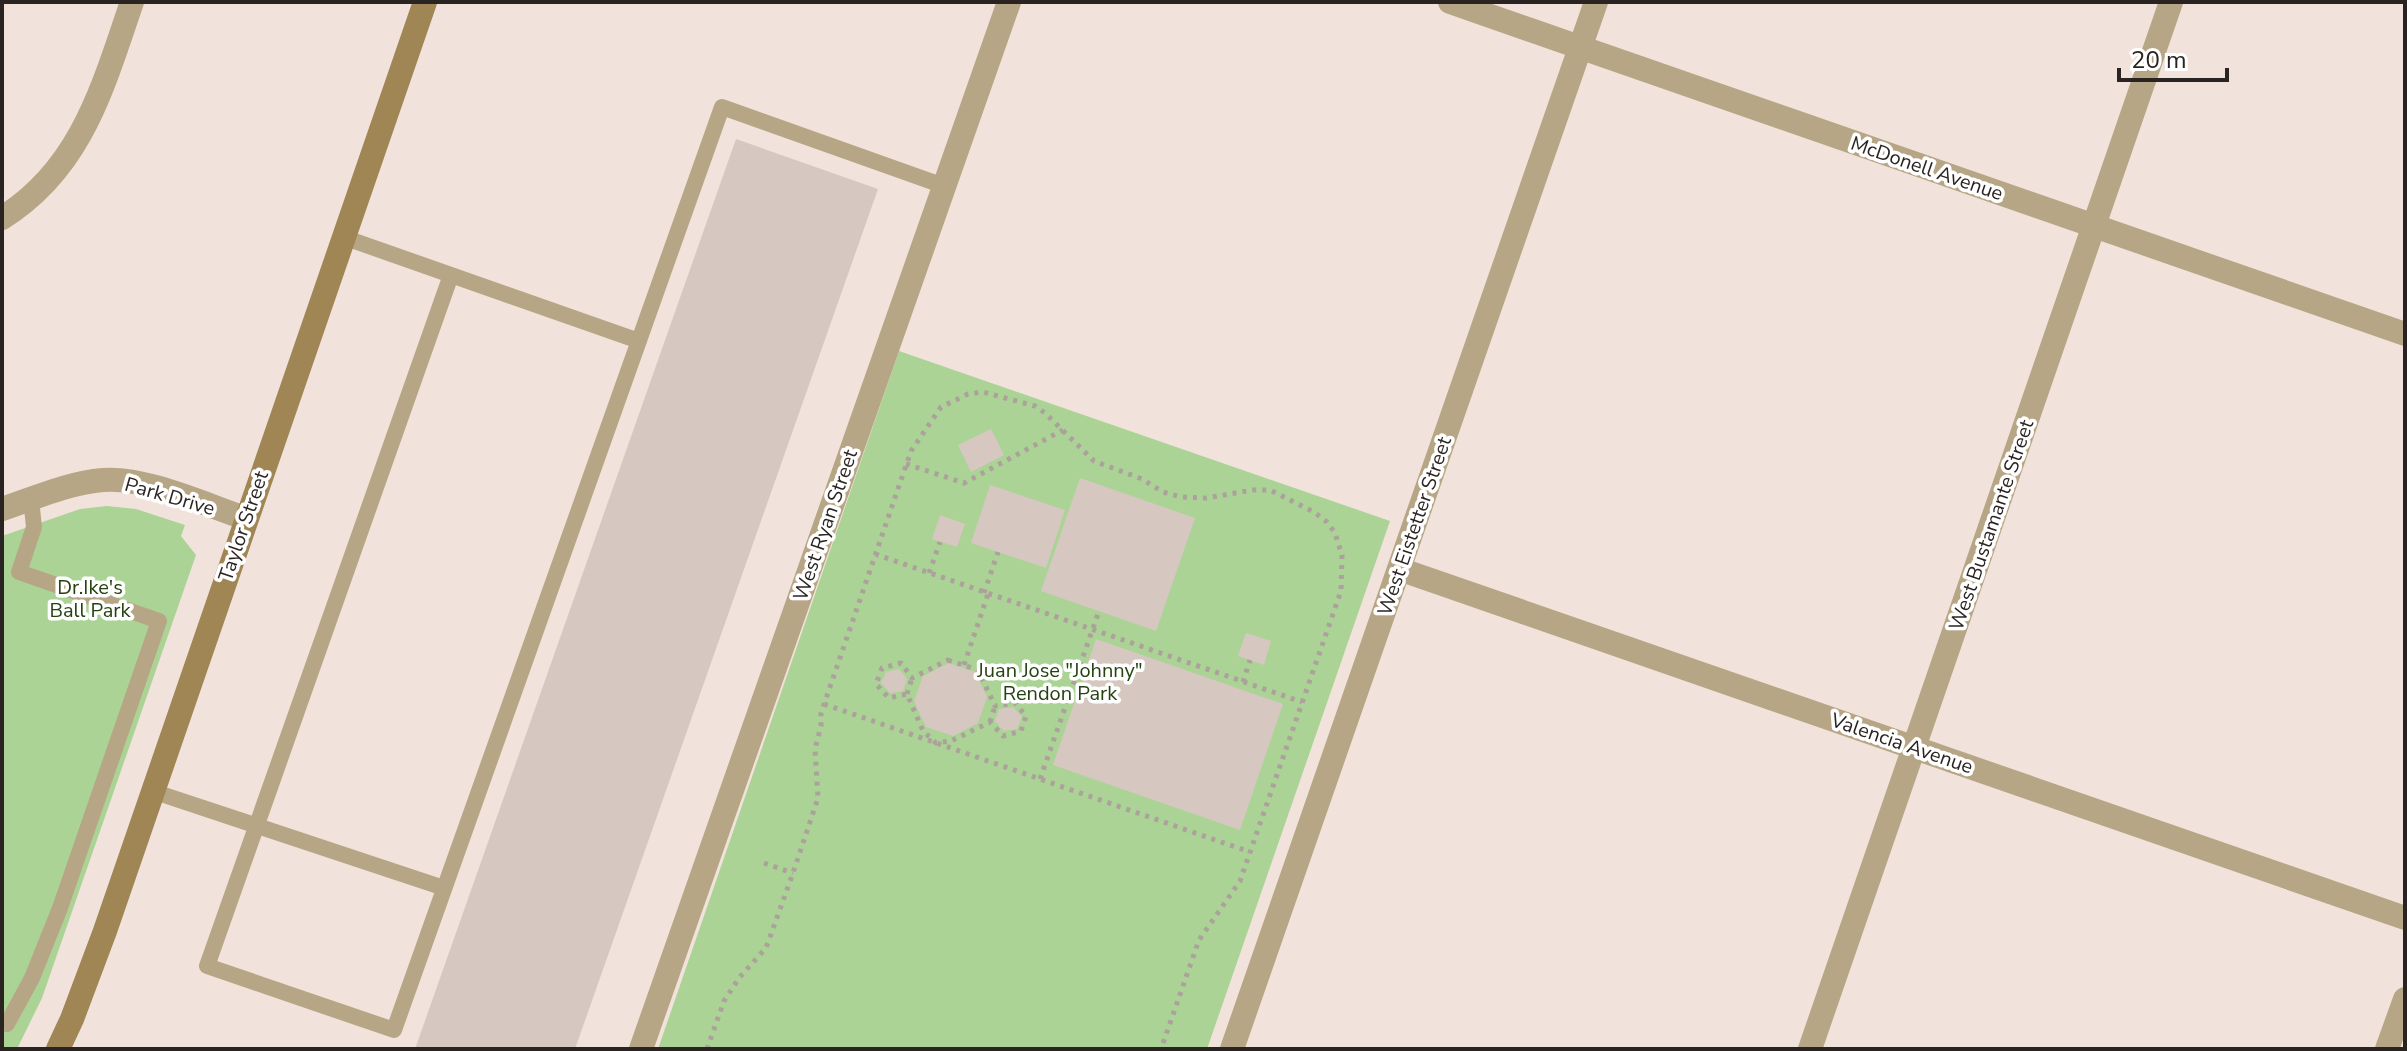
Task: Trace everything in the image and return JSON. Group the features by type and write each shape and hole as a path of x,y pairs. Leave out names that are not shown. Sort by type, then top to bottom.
{"street":[{"path":"2,218 25,203 68,155 97,105 132,2"},
{"name":"Taylor Street","path":"58,1049 99,946 425,2"},
{"name":"West Ryan Street","path":"641,1049 1009,2"},
{"name":"McDonell Avenue","path":"1450,2 2405,334"},
{"name":"West Eistetter Street","path":"1232,1049 1596,2"},
{"name":"West Bustamante Street","path":"1810,1049 2171,2"},
{"name":"Park Drive","path":"2,509 70,485 105,480 137,483 245,518"},
{"name":"Valencia Avenue","path":"1399,569 2405,918"},
{"path":"2387,1049 2405,999"}],"lane":[{"path":"451,275 207,966 394,1030 722,107 944,186"},
{"path":"343,237 639,341"},
{"path":"7,1024 32,978 60,908 159,621 19,572 34,527 31,499"},
{"path":"152,791 444,888"}],"path":[{"path":"707,1049 724,1001 739,978 766,948 793,873 818,798 815,749 824,704 911,451 941,407 968,394 983,392 1035,406 1094,461 1142,479 1163,492 1206,498 1270,490 1327,522 1335,533 1342,555 1341,591 1250,852 1236,889 1199,940 1161,1049"},
{"path":"906,464 964,483 1063,430"},
{"path":"929,573 940,542"},
{"path":"964,665 998,552"},
{"path":"875,554 1302,702"},
{"path":"1040,779 1099,611"},
{"path":"948,660 978,670 995,706 990,722 951,741 936,743 923,731 907,694 912,678 948,660"},
{"path":"1243,682 1250,660"},
{"path":"907,694 889,698 876,684 882,668 901,663 912,678"},
{"path":"990,722 1003,736 1021,731 1026,716 1015,703 995,706"},
{"path":"824,704 1250,852"},
{"path":"764,863 793,873"}],"green space":[{"name":"Juan Jose \"Johnny\" Rendon Park","path":"899,351 1390,521 1207,1049 658,1049"},
{"name":"Dr.Ike's Ball Park","path":"107,506 136,509 185,525 181,536 196,555 42,998 17,1049 2,1049 2,536 80,509"}],"building":[{"path":"736,139 878,189 575,1049 415,1049"},
{"path":"991,429 1004,455 971,472 958,445"},
{"path":"1080,478 1195,518 1156,631 1041,591"},
{"path":"990,485 1065,510 1046,568 971,543"},
{"path":"940,515 965,524 957,547 932,539"},
{"path":"1246,633 1271,641 1264,665 1238,656"},
{"path":"1096,639 1283,704 1240,830 1053,765"},
{"path":"949,663 975,672 987,697 978,723 953,736 926,727 914,701 923,676"},
{"path":"899,669 907,679 903,691 890,693 881,683 886,672"},
{"path":"1013,707 1022,717 1017,729 1004,731 995,721 999,709"}]}
